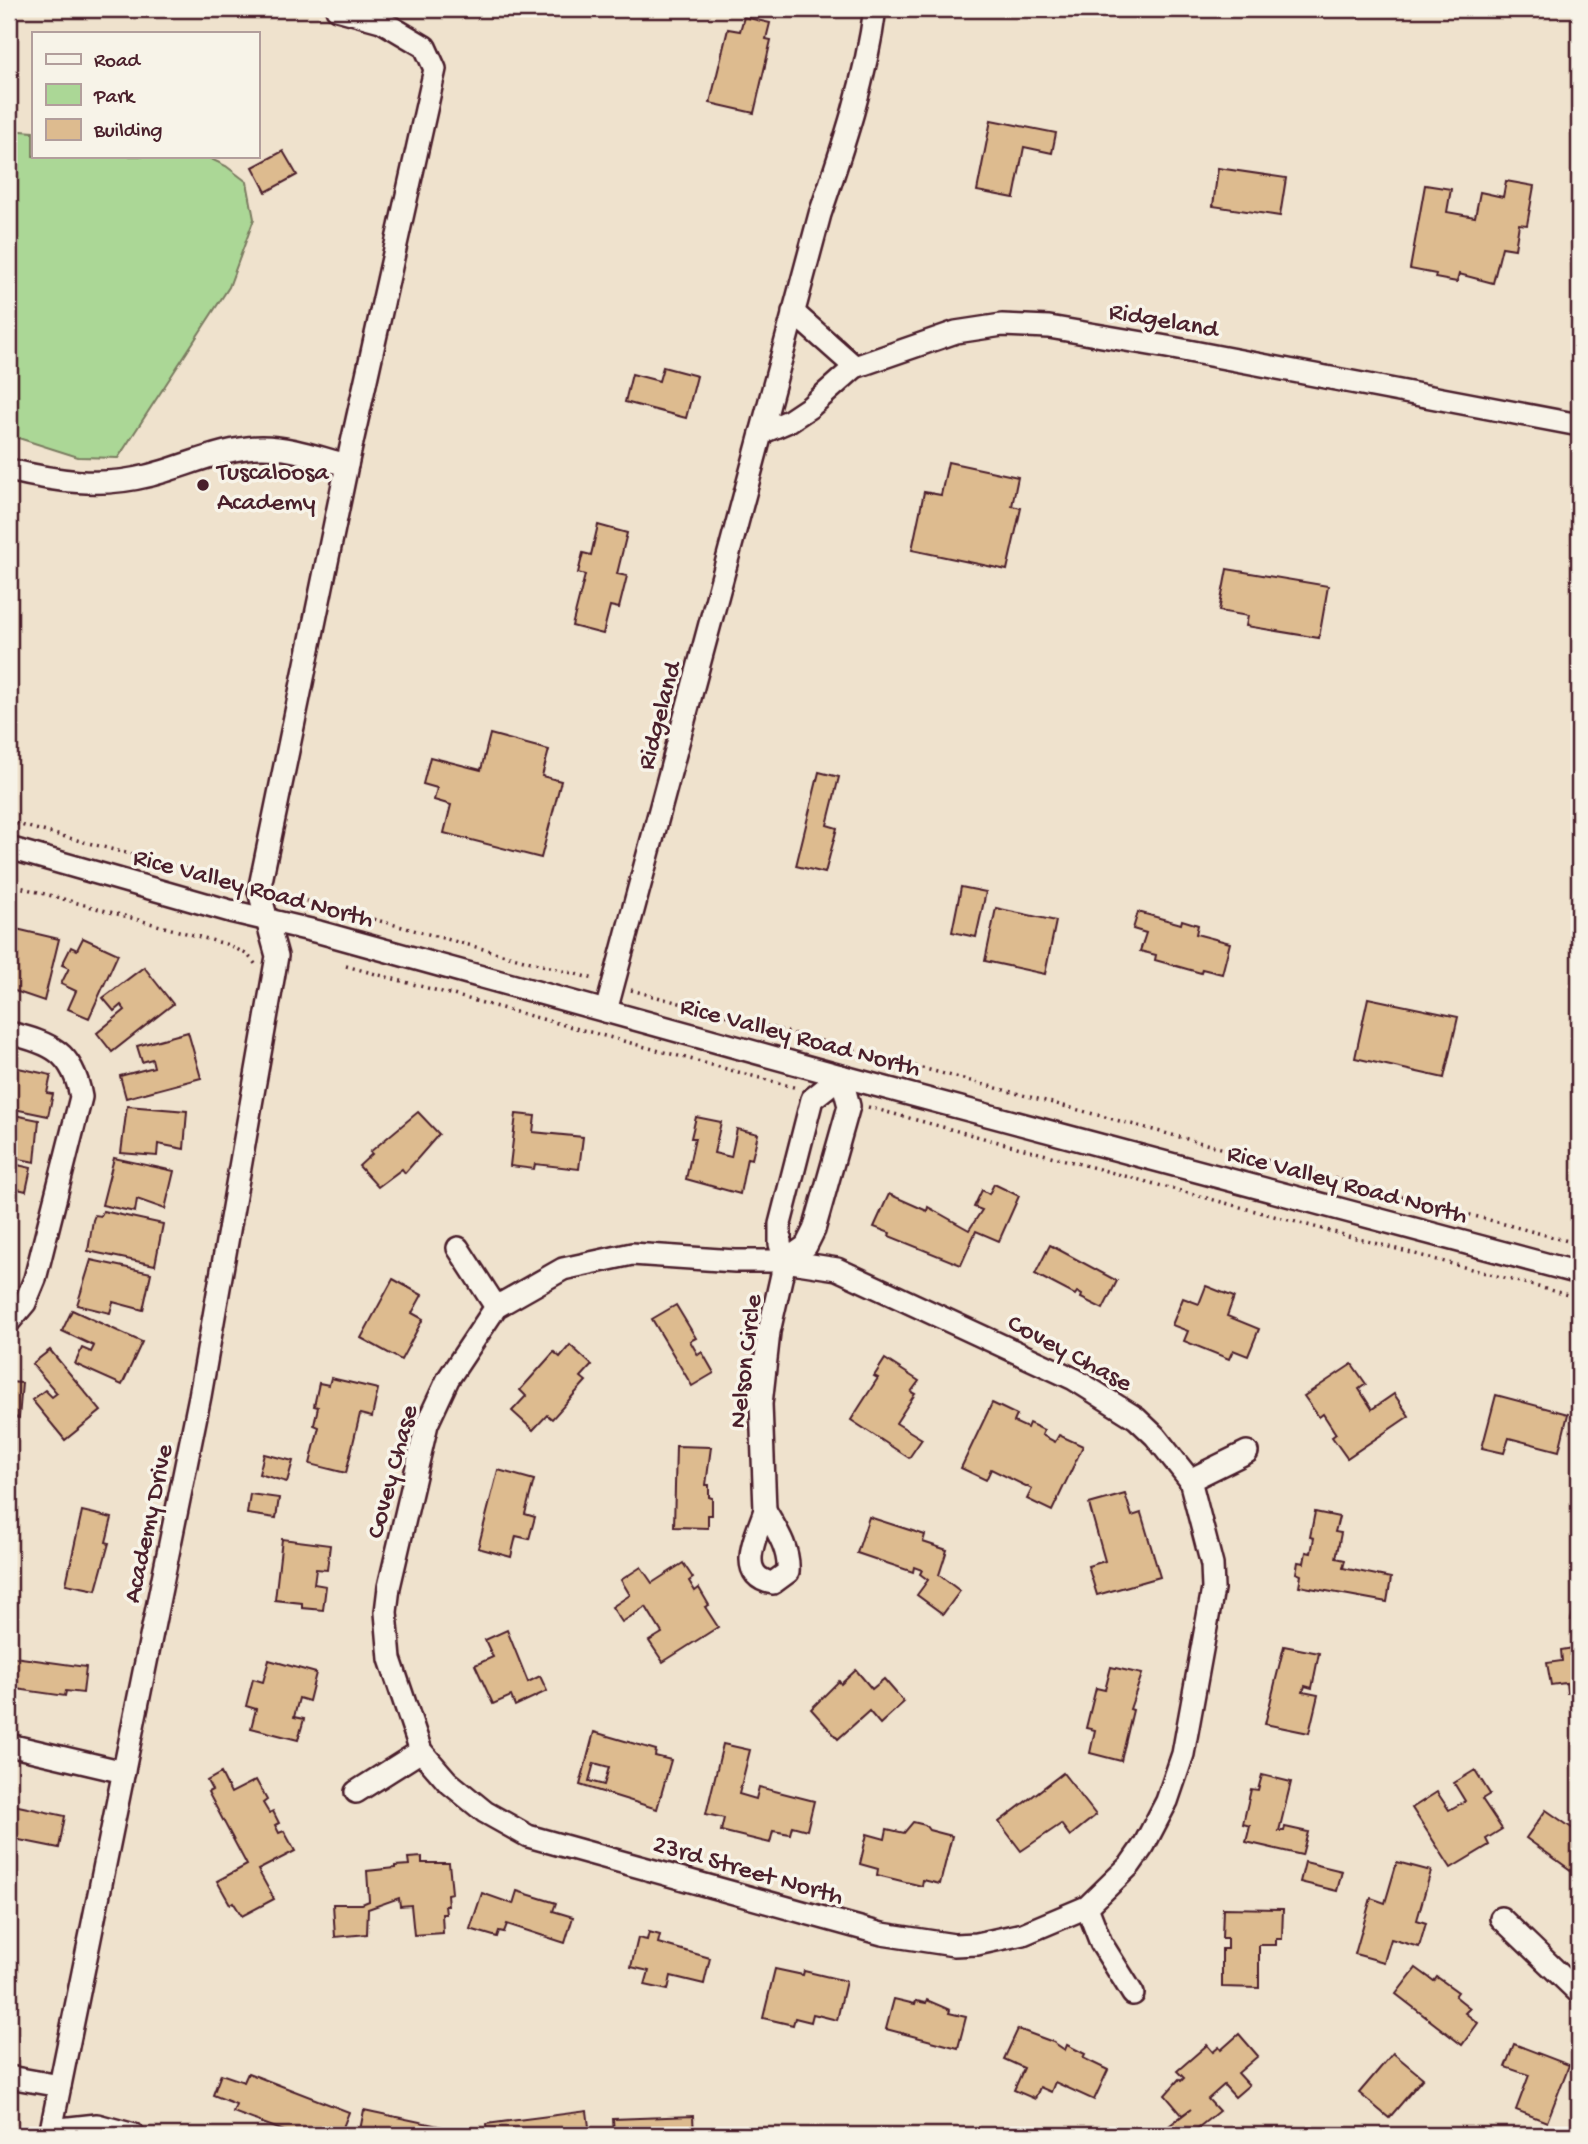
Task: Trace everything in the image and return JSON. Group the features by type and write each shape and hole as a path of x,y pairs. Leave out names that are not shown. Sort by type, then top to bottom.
{"street":[{"name":"Academy Drive","path":"52,2133 200,1396 277,956 259,891 347,465 435,69 425,47 381,21 337,9"},
{"name":"Ridgeland","path":"606,1011 793,312 870,48 875,9"},
{"path":"793,312 855,368"},
{"name":"Ridgeland","path":"761,433 789,421 810,407 855,368 956,332 1002,325 1049,327 1579,425"},
{"path":"9,470 48,479 96,484 145,477 259,447 281,447 347,465"},
{"name":"Rice Valley Road North","path":"9,848 841,1076 1579,1273"},
{"path":"9,1033 59,1051 76,1073 80,1097 36,1279 25,1303 9,1322"},
{"path":"841,1076 849,1107 814,1230 806,1246 785,1261 780,1244 780,1224 812,1099 841,1076"},
{"path":"458,1248 496,1307"},
{"name":"Covey Chase","path":"421,1751 390,1660 386,1612 389,1587 427,1424 448,1379 496,1307 563,1269 608,1257 632,1254 735,1261 785,1261 837,1269 1074,1379 1136,1418 1155,1436 1190,1480 1210,1554 1213,1589 1183,1754 1167,1801 1144,1844 1129,1865 1087,1907"},
{"name":"Nelson Circle","path":"765,1510 761,1405 769,1332 785,1261"},
{"path":"1190,1480 1247,1452"},
{"path":"9,1745 124,1772"},
{"path":"355,1792 421,1751"},
{"name":"23rd Street North","path":"421,1751 447,1781 485,1812 528,1836 882,1934 930,1943 978,1944 1023,1934 1087,1907"},
{"path":"1087,1907 1101,1943 1133,1994"},
{"path":"1501,1917 1579,1993"},
{"path":"9,2077 60,2085"},
{"path":"52,2133 97,2124 134,2135"}],"path":[{"path":"9,822 220,878"},
{"path":"9,884 229,945 248,955 257,967"},
{"path":"299,900 1579,1244"},
{"path":"346,966 818,1094"},
{"path":"847,1101 1579,1298"}],"green space":[{"path":"9,130 32,132 32,158 209,158 226,166 247,182 254,219 229,287 118,458 78,457 9,435"}],"building":[{"path":"744,17 770,23 766,39 771,40 754,113 710,103 728,29 740,31"},
{"path":"991,120 1056,133 1052,153 1024,147 1014,198 977,191"},
{"path":"283,151 297,175 266,192 253,167"},
{"path":"1218,168 1286,178 1280,216 1213,206"},
{"path":"1506,181 1534,186 1527,225 1519,224 1515,249 1502,247 1493,283 1459,274 1457,282 1435,278 1436,274 1410,269 1425,185 1451,189 1447,212 1475,217 1480,192 1503,197"},
{"path":"663,367 697,376 686,418 625,402 632,374 659,381"},
{"path":"948,462 1018,477 1012,506 1021,508 1007,570 912,550 924,492 941,495"},
{"path":"598,525 627,533 617,574 627,576 619,608 610,606 603,634 572,626 585,575 578,573 583,553 591,555"},
{"path":"1227,569 1328,586 1319,638 1246,626 1248,616 1219,611"},
{"path":"490,734 549,750 542,776 561,781 541,858 444,833 451,805 434,800 437,788 423,784 430,757 481,770"},
{"path":"819,772 839,777 827,825 837,828 825,873 796,866"},
{"path":"961,887 986,892 976,937 952,932"},
{"path":"996,908 1056,921 1045,974 985,961"},
{"path":"1138,912 1181,924 1182,920 1198,925 1196,934 1230,943 1222,974 1202,969 1201,973 1155,960 1156,955 1140,951 1146,933 1133,929"},
{"path":"12,928 59,939 44,1001 9,989 9,941"},
{"path":"83,938 118,954 89,1018 68,1009 76,991 61,984 69,968 62,965 71,947 77,950"},
{"path":"144,967 173,1004 112,1052 97,1033 125,1010 121,1005 114,1011 103,998"},
{"path":"1368,998 1458,1017 1444,1078 1355,1058"},
{"path":"188,1032 201,1078 126,1098 120,1076 154,1067 152,1059 142,1062 137,1046"},
{"path":"9,1066 51,1075 47,1093 53,1094 48,1116 9,1108"},
{"path":"127,1106 187,1111 184,1149 158,1144 157,1156 121,1153"},
{"path":"418,1112 439,1134 405,1173 402,1169 378,1187 359,1166 372,1154 370,1152"},
{"path":"9,1114 39,1120 35,1162 9,1157"},
{"path":"516,1114 535,1116 533,1132 583,1137 579,1169 535,1164 534,1169 510,1166"},
{"path":"696,1117 721,1122 714,1153 731,1157 737,1129 758,1134 752,1159 747,1158 740,1194 686,1179 695,1138 691,1138"},
{"path":"114,1158 174,1171 165,1209 137,1199 135,1212 102,1205"},
{"path":"9,1163 31,1168 26,1191 9,1187"},
{"path":"994,1184 1019,1196 999,1241 976,1231 961,1265 889,1236 890,1233 874,1227 889,1194 927,1211 928,1207 969,1230 982,1210 974,1207 982,1190 989,1194"},
{"path":"103,1211 163,1224 155,1265 88,1251 93,1220 95,1215 101,1216"},
{"path":"1050,1245 1117,1281 1103,1309 1081,1298 1082,1295 1077,1292 1075,1295 1035,1274"},
{"path":"91,1260 151,1273 143,1310 113,1302 110,1313 77,1305"},
{"path":"393,1279 422,1295 412,1313 423,1319 401,1360 361,1338"},
{"path":"1206,1286 1234,1297 1227,1316 1259,1329 1248,1356 1233,1350 1229,1359 1184,1341 1188,1331 1172,1325 1183,1298 1199,1304"},
{"path":"676,1305 696,1338 690,1341 698,1355 702,1352 714,1373 692,1386 652,1319"},
{"path":"72,1310 142,1342 122,1385 75,1364 82,1348 91,1352 94,1346 62,1331"},
{"path":"570,1345 592,1365 581,1377 586,1381 552,1419 547,1415 533,1430 512,1411 526,1396 520,1390 554,1352 560,1357"},
{"path":"50,1350 101,1411 65,1440 32,1400 45,1390 52,1397 57,1393 32,1364"},
{"path":"885,1359 919,1381 911,1392 915,1394 896,1423 922,1439 909,1458 851,1420 878,1378 874,1376"},
{"path":"1352,1364 1366,1384 1359,1389 1372,1409 1394,1394 1409,1416 1347,1458 1332,1437 1336,1434 1323,1414 1319,1417 1304,1396"},
{"path":"331,1378 378,1389 372,1417 360,1414 346,1473 310,1464 319,1427 314,1425 318,1407 314,1406 319,1383 329,1385"},
{"path":"9,1382 22,1383 19,1418 14,1417 14,1450 9,1450"},
{"path":"1496,1395 1568,1414 1559,1451 1509,1438 1504,1453 1482,1448"},
{"path":"992,1403 1017,1415 1014,1422 1027,1428 1029,1423 1044,1430 1042,1435 1055,1442 1059,1435 1083,1446 1052,1511 1027,1499 1032,1489 991,1469 986,1480 961,1468"},
{"path":"676,1446 711,1447 706,1485 709,1485 709,1497 712,1498 712,1515 708,1515 708,1528 674,1527"},
{"path":"264,1454 293,1461 287,1482 259,1474"},
{"path":"498,1470 534,1480 525,1514 535,1517 529,1539 516,1536 511,1557 478,1548"},
{"path":"250,1494 279,1498 276,1518 247,1514"},
{"path":"1125,1494 1132,1516 1141,1513 1160,1577 1097,1595 1088,1566 1105,1561 1089,1504"},
{"path":"82,1511 112,1518 106,1542 109,1543 96,1590 66,1584"},
{"path":"1315,1512 1339,1517 1335,1532 1341,1533 1336,1558 1345,1560 1343,1568 1391,1578 1387,1602 1299,1586 1301,1575 1296,1573 1298,1562 1304,1563 1306,1552 1311,1553 1314,1538 1310,1537"},
{"path":"869,1517 925,1535 923,1542 947,1550 939,1575 960,1591 943,1614 917,1595 928,1580 920,1574 922,1570 914,1567 913,1572 857,1553"},
{"path":"282,1539 330,1545 327,1570 316,1569 314,1584 326,1586 323,1610 302,1608 302,1603 275,1600"},
{"path":"683,1563 693,1578 689,1581 695,1591 699,1588 709,1605 705,1607 718,1627 663,1662 649,1641 662,1633 646,1607 622,1622 612,1607 630,1595 621,1580 641,1567 652,1583"},
{"path":"1579,1589 1579,1622 1571,1620"},
{"path":"507,1630 528,1682 540,1676 547,1691 515,1706 511,1696 493,1704 475,1665 493,1657 485,1640"},
{"path":"1284,1646 1319,1653 1312,1688 1305,1686 1303,1692 1318,1695 1309,1733 1265,1724"},
{"path":"1579,1647 1579,1692 1567,1693 1566,1683 1551,1685 1547,1663 1562,1661 1561,1650"},
{"path":"14,1657 86,1667 83,1693 66,1691 65,1696 9,1688"},
{"path":"269,1660 316,1673 309,1701 299,1698 294,1717 304,1719 298,1740 251,1728 256,1709 246,1706 253,1679 263,1682"},
{"path":"1111,1667 1142,1674 1130,1709 1133,1710 1121,1761 1090,1753 1095,1730 1086,1728 1096,1688 1105,1690"},
{"path":"856,1670 872,1689 884,1679 904,1702 880,1724 869,1711 838,1739 811,1709 839,1681 841,1684"},
{"path":"594,1732 656,1750 655,1756 671,1760 657,1809 580,1785","holes":["594,1763 609,1767 604,1785 589,1781"]},
{"path":"723,1744 750,1750 739,1794 756,1799 759,1787 814,1801 807,1830 792,1826 790,1834 773,1831 770,1843 721,1831 724,1818 706,1814"},
{"path":"1475,1770 1490,1794 1482,1799 1502,1829 1486,1839 1489,1845 1451,1868 1412,1808 1437,1792 1449,1810 1465,1801 1454,1783"},
{"path":"221,1773 231,1793 256,1780 267,1800 263,1803 269,1813 273,1811 279,1823 275,1825 279,1833 284,1831 295,1851 258,1870 274,1899 242,1916 233,1902 230,1904 217,1881 247,1865 208,1792 212,1790 207,1781"},
{"path":"1063,1773 1096,1815 1070,1836 1061,1824 1021,1851 999,1822"},
{"path":"1262,1775 1291,1782 1279,1831 1284,1831 1285,1827 1308,1832 1302,1855 1246,1842 1250,1826 1243,1824 1251,1789 1258,1790"},
{"path":"9,1804 65,1816 59,1848 9,1838"},
{"path":"1546,1810 1579,1833 1579,1876 1526,1838"},
{"path":"913,1822 925,1825 929,1830 952,1836 940,1884 923,1880 922,1886 877,1875 878,1869 860,1864 867,1834 885,1839 887,1829 904,1833"},
{"path":"422,1857 422,1863 449,1863 452,1893 447,1894 446,1914 442,1914 443,1933 414,1935 411,1905 400,1906 399,1898 368,1909 367,1934 335,1937 333,1904 362,1904 369,1901 367,1871 409,1865 408,1858"},
{"path":"1305,1862 1342,1871 1337,1891 1300,1882"},
{"path":"1397,1862 1431,1871 1417,1920 1426,1923 1419,1947 1391,1939 1384,1962 1355,1954 1371,1898 1385,1903"},
{"path":"517,1891 556,1903 553,1911 573,1917 565,1943 507,1924 504,1932 499,1931 497,1937 470,1929 482,1893 513,1904"},
{"path":"1223,1908 1283,1909 1282,1939 1276,1939 1276,1945 1259,1945 1259,1988 1222,1987 1222,1949 1227,1949 1227,1938 1222,1938"},
{"path":"649,1932 660,1935 658,1943 710,1958 704,1984 671,1976 668,1990 645,1985 649,1971 631,1967 638,1938 647,1940"},
{"path":"1416,1968 1434,1981 1437,1977 1458,1992 1455,1996 1470,2008 1465,2013 1478,2023 1462,2045 1396,1994"},
{"path":"775,1969 803,1975 804,1971 846,1981 837,2020 813,2014 811,2022 795,2018 793,2025 763,2018"},
{"path":"894,1999 915,2004 916,2001 926,2003 927,2000 950,2010 949,2013 966,2017 958,2048 886,2029"},
{"path":"1018,2029 1053,2042 1065,2050 1067,2045 1085,2054 1083,2058 1108,2070 1094,2100 1055,2082 1051,2092 1040,2087 1035,2099 1014,2090 1024,2068 1004,2059"},
{"path":"1239,2034 1258,2056 1238,2073 1249,2085 1235,2097 1224,2085 1208,2099 1219,2111 1189,2135 1157,2135 1191,2109 1182,2115 1165,2095 1179,2079 1181,2081 1184,2078 1177,2071 1207,2045 1213,2052 1219,2047 1221,2050"},
{"path":"1514,2044 1569,2065 1547,2122 1516,2110 1529,2075 1505,2067"},
{"path":"1393,2053 1423,2078 1389,2118 1359,2093"},
{"path":"248,2073 349,2112 340,2135 295,2135 233,2112 236,2104 213,2095 221,2074 244,2082"},
{"path":"364,2110 476,2134 359,2135"},
{"path":"587,2111 590,2135 487,2135 486,2124"},
{"path":"693,2116 694,2135 614,2135 613,2119"}],"place":[{"name":"Tuscaloosa Academy","path":"203,485"}]}
